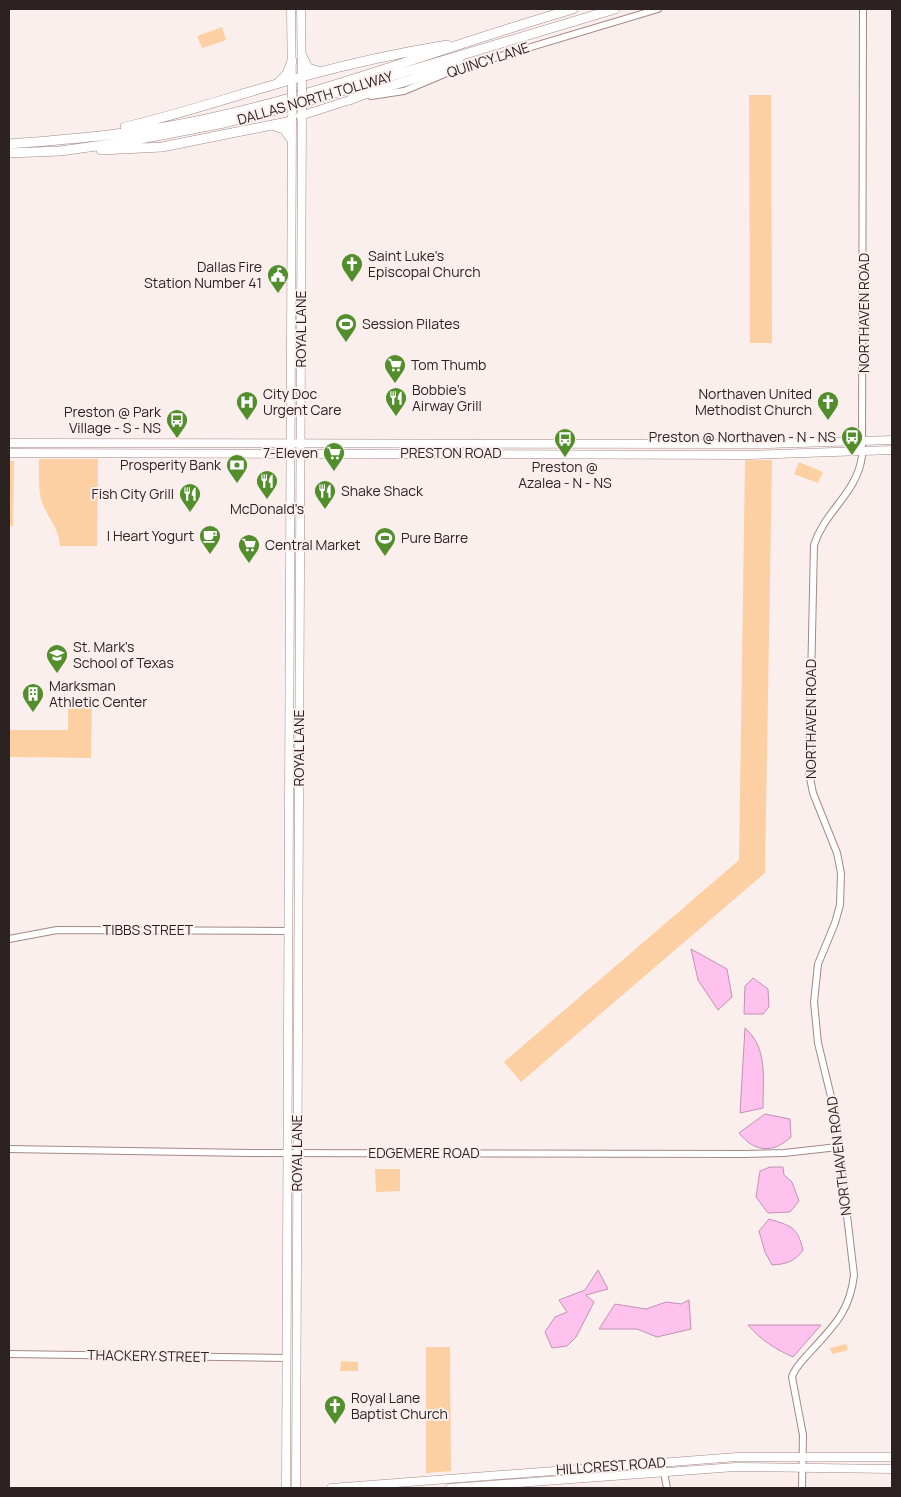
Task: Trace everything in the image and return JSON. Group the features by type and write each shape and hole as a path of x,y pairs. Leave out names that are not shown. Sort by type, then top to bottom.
{"highway":[{"name":"DALLAS NORTH TOLLWAY","path":"9,144 156,128 246,109 427,57 573,9"},
{"name":"DALLAS NORTH TOLLWAY","path":"9,153 60,151 224,124 285,108 615,9"},
{"path":"94,136 302,76 393,54 472,41"},
{"path":"350,100 371,91 424,76 474,51"},
{"path":"302,56 308,68 320,72"},
{"path":"276,84 287,74 292,62"},
{"path":"60,151 162,147 275,126 292,116"},
{"path":"275,126 284,129 291,139"}],"main road":[{"name":"ROYAL LANE","path":"291,9 288,1042 297,1260 296,1488"},
{"name":"ROYAL LANE","path":"286,1488 288,1260 298,1042 302,454 302,9"},
{"name":"QUINCY LANE","path":"292,116 350,100"},
{"path":"291,239 301,239"},
{"path":"291,287 301,287"},
{"path":"290,350 301,350"},
{"path":"290,375 301,375"},
{"name":"PRESTON ROAD","path":"9,443 302,445 767,444 892,440"},
{"path":"204,444 204,453"},
{"path":"391,444 393,453"},
{"path":"432,444 432,453"},
{"path":"767,444 767,454"},
{"name":"PRESTON ROAD","path":"9,453 767,454 892,450"},
{"path":"289,775 299,775"},
{"path":"288,1042 298,1042"},
{"path":"288,1260 297,1260"},
{"name":"HILLCREST ROAD","path":"331,1488 737,1457 892,1457"},
{"name":"HILLCREST ROAD","path":"450,1488 735,1467 892,1469"}],"street":[{"name":"QUINCY LANE","path":"350,100 404,91 454,70 658,9"},
{"name":"NORTHAVEN ROAD","path":"802,1488 803,1435 792,1377 798,1365 839,1320 852,1287 854,1275 833,1098 818,1043 814,1002 818,964 835,923 842,888 840,863 813,793 809,773 812,562 816,539 829,516 854,484 860,469 862,451 863,9"},
{"name":"TIBBS STREET","path":"9,939 57,930 288,931"},
{"name":"EDGEMERE ROAD","path":"9,1149 293,1153 745,1154 784,1153 838,1147"},
{"name":"THACKERY STREET","path":"9,1354 287,1358"},
{"path":"662,1462 667,1488"}],"shaded area":[{"path":"222,27 226,40 202,48 197,36"},
{"path":"749,95 771,95 772,343 750,343"},
{"path":"39,459 98,459 97,546 60,546 55,527 41,499"},
{"path":"745,460 772,460 765,873 521,1082 504,1062 739,860"},
{"path":"9,461 14,461 13,526 9,526"},
{"path":"799,462 823,472 818,483 794,474"},
{"path":"68,702 92,702 91,758 9,757 9,730 68,730"},
{"path":"691,949 727,969 732,997 718,1010 698,980"},
{"path":"753,978 768,989 769,1007 763,1014 744,1014 745,986"},
{"path":"745,1028 758,1045 761,1054 763,1065 763,1108 740,1113"},
{"path":"765,1114 790,1119 791,1137 777,1146 764,1148 751,1144 739,1133"},
{"path":"770,1167 783,1167 784,1175 792,1182 799,1201 790,1212 768,1213 756,1197 760,1171"},
{"path":"375,1169 400,1169 400,1191 376,1192"},
{"path":"769,1219 792,1228 801,1242 803,1250 790,1262 772,1265 765,1252 759,1231"},
{"path":"598,1270 608,1289 586,1295 594,1302 576,1337 567,1346 552,1348 545,1332 555,1317 567,1312 559,1300 585,1290"},
{"path":"689,1300 691,1329 657,1337 637,1329 599,1329 615,1304 646,1309 666,1302 681,1304"},
{"path":"748,1325 821,1325 793,1357 769,1344"},
{"path":"846,1344 848,1350 832,1354 830,1348"},
{"path":"426,1347 450,1347 451,1471 426,1473"},
{"path":"341,1361 358,1362 358,1371 340,1371"}],"place":[{"name":"Saint Luke's Episcopal Church","path":"352,283"},
{"name":"Dallas Fire Station Number 41","path":"278,294"},
{"name":"Session Pilates","path":"346,343"},
{"name":"Tom Thumb","path":"395,384"},
{"name":"Bobbie's Airway Grill","path":"396,417"},
{"name":"City Doc Urgent Care","path":"247,421"},
{"name":"Northaven United Methodist Church","path":"828,421"},
{"name":"Preston @ Park Village - S - NS","path":"177,439"},
{"name":"Preston @ Northaven - N - NS","path":"852,456"},
{"name":"Preston @ Azalea - N - NS","path":"565,458"},
{"name":"7-Eleven","path":"334,472"},
{"name":"Prosperity Bank","path":"237,484"},
{"name":"McDonald's","path":"267,500"},
{"name":"Shake Shack","path":"325,510"},
{"name":"Fish City Grill","path":"190,513"},
{"name":"I Heart Yogurt","path":"210,555"},
{"name":"Pure Barre","path":"385,557"},
{"name":"Central Market","path":"249,564"},
{"name":"St. Mark's School of Texas","path":"57,674"},
{"name":"Marksman Athletic Center","path":"33,713"},
{"name":"Royal Lane Baptist Church","path":"335,1425"}]}
